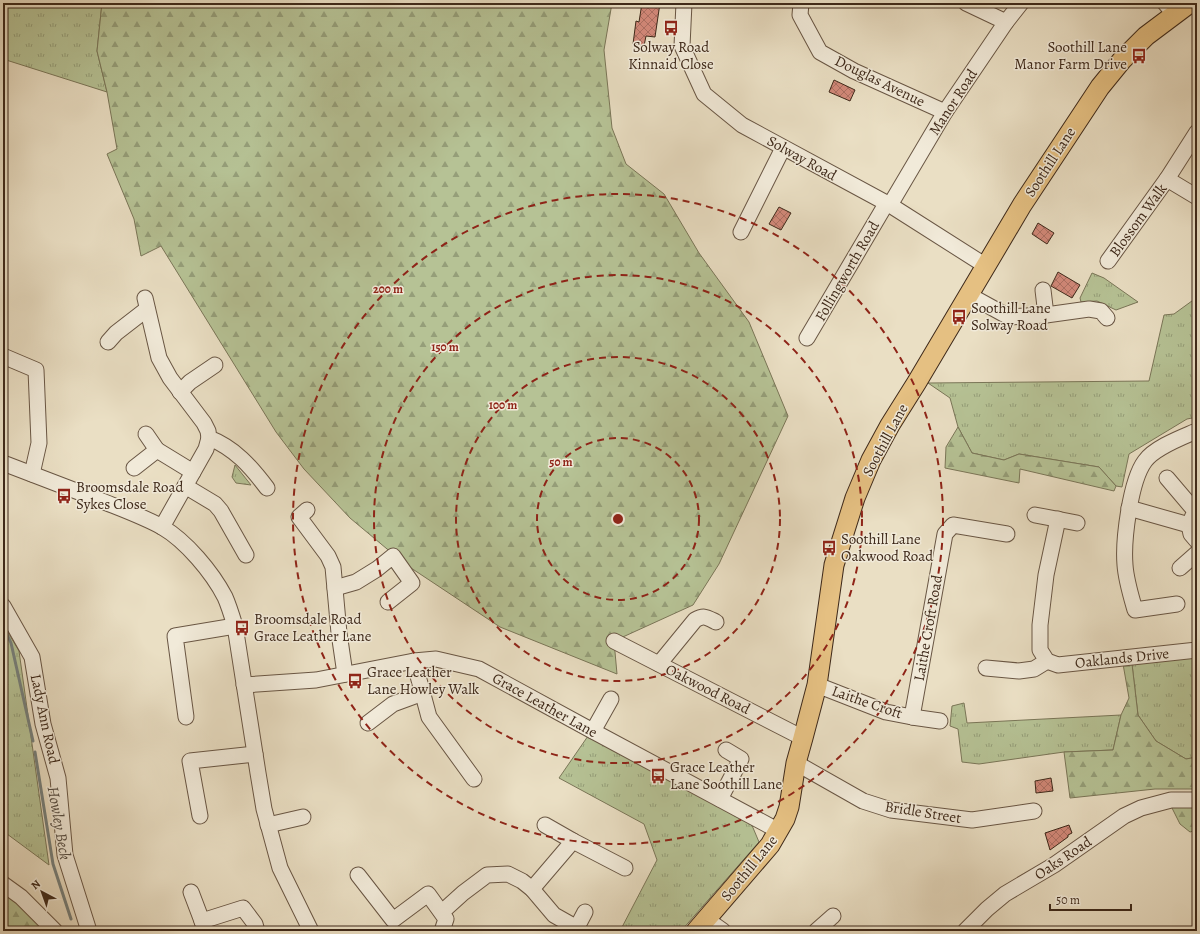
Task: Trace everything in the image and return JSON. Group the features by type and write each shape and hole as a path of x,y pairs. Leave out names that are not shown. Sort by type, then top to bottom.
{"main road":[{"name":"Soothill Lane","path":"701,925 770,845 779,831 789,807 796,763 817,685 834,566 855,498 871,460 890,425 918,382 1022,205 1100,88 1122,60 1146,36 1183,6"}],"street":[{"name":"Solway Road","path":"684,3 682,46 704,94 742,125 888,204 986,266"},
{"name":"Douglas Avenue","path":"801,3 800,15 820,52 854,71 945,112"},
{"path":"966,3 1006,22"},
{"name":"Manor Road","path":"888,204 945,112 1006,22 1021,3"},
{"name":"Blossom Walk","path":"1108,261 1167,179 1197,132"},
{"path":"741,232 783,148"},
{"name":"Blossom Walk","path":"1167,179 1197,197"},
{"name":"Follingworth Road","path":"807,338 888,204"},
{"path":"1043,290 1046,315"},
{"path":"969,295 1009,317 1046,315 1097,309 1107,318"},
{"path":"108,342 146,304 159,358 170,378 204,423 208,431 209,438 206,449 162,527"},
{"path":"3,356 36,370 39,443 32,474"},
{"path":"180,392 190,382 215,366"},
{"path":"1177,604 1135,610 1125,566 1126,530 1129,508 1137,476 1145,460 1161,448 1196,433"},
{"path":"146,434 158,450 193,472"},
{"path":"209,438 220,442 243,459 267,488"},
{"path":"134,468 158,450"},
{"path":"3,463 115,506 162,527 189,549 212,577 225,598 235,626 255,754 268,825 280,868 311,931"},
{"path":"1167,478 1195,511 1188,525 1191,534 1197,541"},
{"path":"185,486 215,504 221,511 246,555"},
{"path":"1129,508 1188,525"},
{"path":"307,510 298,517 328,556 333,567 345,674"},
{"path":"1035,515 1077,524"},
{"path":"986,668 1018,671 1034,669 1047,661 1040,650 1040,625 1046,575 1058,519"},
{"name":"Laithe Croft Road","path":"912,717 945,534 953,525 1007,534"},
{"path":"1180,568 1197,553"},
{"path":"335,588 356,582 377,569 393,556 412,583 388,602"},
{"name":"Lady Ann Road","path":"3,606 32,657 43,724 58,778 65,855 88,931"},
{"path":"659,664 694,620 701,616 716,622"},
{"path":"186,717 176,636 235,626"},
{"name":"Oakwood Road","path":"614,641 802,738"},
{"name":"Oaklands Drive","path":"1047,661 1058,665 1197,650"},
{"name":"Grace Leather Lane","path":"244,685 316,680 414,661 436,659 479,669 779,831"},
{"path":"414,661 429,717 474,779"},
{"name":"Laithe Croft","path":"817,685 886,712 940,721"},
{"path":"368,724 394,704 423,693"},
{"path":"593,731 611,699"},
{"path":"720,799 741,758 726,750"},
{"path":"200,816 190,761 255,754"},
{"name":"Bridle Street","path":"796,763 863,801 891,810 972,820 1034,811"},
{"name":"Oaks Road","path":"965,931 987,908 1005,894 1054,865 1124,816 1141,808 1171,800 1197,800"},
{"path":"268,825 303,817"},
{"path":"545,825 625,868"},
{"path":"532,889 573,841"},
{"path":"358,874 397,926 428,894 446,919 442,931"},
{"path":"442,912 463,893 487,875 508,874 522,881 532,889 554,915 576,929 584,912"},
{"path":"3,884 21,897 55,931"},
{"path":"191,892 203,926 243,908 255,924 257,931"},
{"path":"816,931 833,916"},
{"path":"701,925 723,931"}],"green space":[{"path":"3,3 102,3 97,51 107,92 3,59"},
{"path":"102,3 612,3 604,50 612,128 626,164 664,194 699,253 749,322 788,416 719,564 693,605 614,641 617,674 500,627 405,564 350,518 304,469 276,432 161,246 141,256 134,219 107,154 117,149 107,92 97,51"},
{"path":"1092,273 1104,278 1138,302 1116,310 1097,301 1081,302 1080,298"},
{"path":"1196,298 1197,417 1187,419 1129,454 1122,487 1116,486 1099,467 1019,454 1004,460 972,453 958,427 950,398 928,383 1149,381 1164,315 1174,314"},
{"path":"958,427 972,453 1004,460 1019,454 1099,467 1116,486 1114,491 1020,469 1019,483 945,468 946,447"},
{"path":"235,465 251,485 236,483 232,477"},
{"path":"3,624 19,651 49,865 3,831"},
{"path":"1197,656 1197,757 1186,759 1156,741 1138,715 1132,664"},
{"path":"1123,664 1132,664 1138,715 1156,741 1186,759 1197,757 1197,789 1155,789 1070,798 1064,752 1113,750 1121,715 1129,698"},
{"path":"964,703 967,723 1121,715 1113,750 1064,752 979,764 962,762 958,729 950,726 952,706"},
{"path":"588,736 751,823 759,842 681,931 620,931 657,860 644,824 559,778"},
{"path":"1197,803 1197,830 1190,832 1180,824 1171,806"},
{"path":"3,893 17,903 46,931 3,931"}],"building":[{"path":"642,3 660,3 655,37 646,36 644,46 633,44 636,21 639,22"},
{"path":"834,80 855,90 850,101 829,92"},
{"path":"779,207 791,213 781,230 769,224"},
{"path":"1038,223 1054,233 1047,244 1032,234"},
{"path":"1058,272 1080,285 1072,298 1051,286"},
{"path":"1051,778 1053,791 1036,793 1035,781"},
{"path":"1069,825 1072,833 1050,850 1045,833"}],"waterway":[{"name":"Howley Beck","path":"3,625 11,643 33,741"},
{"name":"Howley Beck","path":"35,752 53,864 71,919"}],"place":[{"name":"Solway Road Kinnaid Close","path":"671,28"},
{"name":"Soothill Lane Manor Farm Drive","path":"1139,56"},
{"name":"Soothill Lane Solway Road","path":"959,317"},
{"name":"Broomsdale Road Sykes Close","path":"64,496"},
{"name":"Soothill Lane Oakwood Road","path":"829,548"},
{"name":"Broomsdale Road Grace Leather Lane","path":"242,628"},
{"name":"Grace Leather Lane Howley Walk","path":"355,681"},
{"name":"Grace Leather Lane Soothill Lane","path":"658,776"}]}
